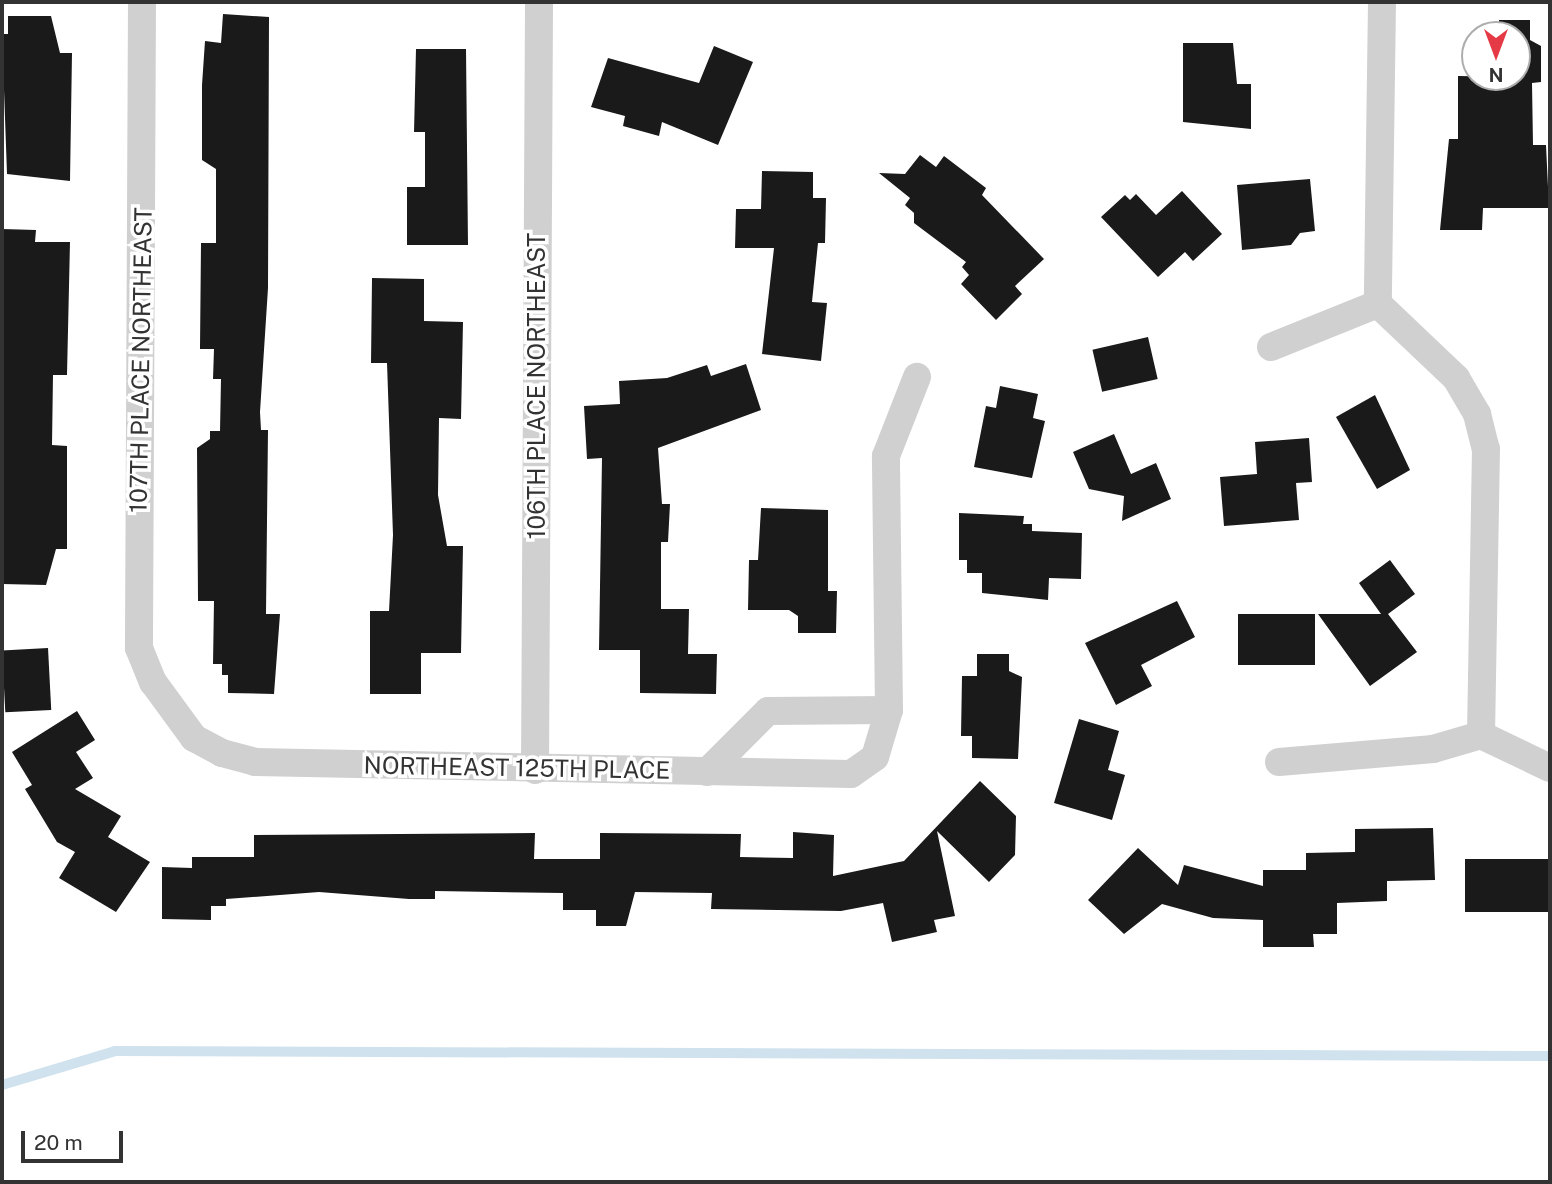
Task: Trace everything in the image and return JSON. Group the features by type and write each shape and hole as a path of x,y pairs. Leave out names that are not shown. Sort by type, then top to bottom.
{"street":[{"name":"107TH PLACE NORTHEAST","path":"142,2 139,638 153,682 172,709"},
{"name":"106TH PLACE NORTHEAST","path":"535,770 539,2"},
{"path":"1382,2 1378,304 1456,378 1477,414 1486,449 1481,735"},
{"path":"1271,346 1378,304"},
{"path":"707,772 768,711 889,710 886,456 917,377"},
{"name":"NORTHEAST 125TH PLACE","path":"172,709 194,738 255,762 535,770 851,774 875,757 889,710"},
{"path":"1279,762 1433,749 1481,735 1550,768"}],"building":[{"path":"223,14 269,17 268,288 260,412 261,430 268,430 266,614 280,614 274,694 228,693 228,675 222,675 222,664 213,664 214,601 198,601 197,448 210,439 210,431 220,431 221,379 213,379 214,349 200,349 201,243 216,243 216,169 202,160 202,85 205,41 221,43"},
{"path":"8,16 51,16 60,53 72,53 70,181 7,174 2,34 8,34"},
{"path":"1499,20 1530,20 1530,21"},
{"path":"1531,41 1541,46 1541,82 1532,83 1533,145 1546,145 1549,208 1483,208 1482,230 1440,230 1449,139 1458,139 1458,76 1461,76 1461,91 1531,91"},
{"path":"1183,43 1233,43 1237,84 1251,84 1251,129 1183,122"},
{"path":"714,46 753,62 718,145 662,122 659,136 623,126 625,116 591,107 608,58 699,83"},
{"path":"416,49 466,49 468,245 407,245 407,187 425,187 425,132 414,132"},
{"path":"920,155 936,167 944,156 986,188 982,195 1044,259 1015,286 1022,294 996,320 961,284 969,275 962,267 966,262 914,223 914,213 905,205 910,198 879,173 905,174"},
{"path":"762,171 813,172 813,198 826,198 825,243 818,243 812,302 827,303 821,361 762,354 774,248 735,248 736,209 761,209"},
{"path":"1310,179 1315,231 1300,233 1291,245 1242,250 1237,185"},
{"path":"1182,191 1222,234 1193,261 1185,252 1158,277 1101,217 1125,195 1130,200 1136,194 1156,215"},
{"path":"2,229 36,230 35,242 70,242 67,375 53,375 52,445 67,446 67,549 56,549 46,585 2,584"},
{"path":"372,278 424,279 424,321 463,322 461,419 439,418 438,495 447,546 463,546 461,653 421,653 421,694 370,694 370,611 389,611 393,535 387,363 371,363"},
{"path":"1148,337 1158,379 1102,392 1092,350"},
{"path":"746,364 761,410 658,448 662,504 670,504 668,542 661,542 661,609 689,609 688,654 717,654 716,694 640,693 640,650 599,650 602,458 587,459 584,406 620,404 619,381 667,378 707,365 711,376"},
{"path":"1000,386 1038,394 1033,418 1045,421 1032,478 974,467 986,406 996,408"},
{"path":"1375,395 1410,470 1377,489 1336,417"},
{"path":"1114,434 1131,474 1156,463 1171,499 1122,521 1124,496 1089,489 1073,452"},
{"path":"1309,438 1312,482 1296,483 1299,520 1224,526 1220,477 1257,474 1255,442"},
{"path":"761,508 828,510 828,591 837,591 836,633 798,633 798,616 789,610 748,610 749,560 758,560"},
{"path":"959,513 1024,516 1023,524 1032,524 1032,531 1082,533 1081,579 1049,578 1048,600 982,593 982,573 967,573 967,560 959,560"},
{"path":"1390,560 1415,594 1388,614 1417,652 1370,686 1318,614 1381,614 1359,583"},
{"path":"1177,601 1195,637 1141,665 1152,686 1116,705 1085,643"},
{"path":"1238,614 1315,614 1315,665 1238,665"},
{"path":"48,648 51,710 5,712 2,650"},
{"path":"977,654 1009,654 1009,671 1022,677 1018,759 972,758 972,736 961,736 962,676 977,676"},
{"path":"77,711 95,740 76,752 93,778 75,789 121,816 108,837 150,862 116,912 59,878 75,852 57,842 25,789 32,785 12,752"},
{"path":"1079,719 1119,731 1108,770 1125,775 1112,820 1054,803"},
{"path":"980,781 1016,816 1015,855 989,882 937,831 955,916 934,920 937,932 892,942 883,903 841,911 711,909 712,893 635,892 626,926 596,926 596,910 563,910 563,893 435,891 435,899 319,892 226,899 226,906 211,906 211,920 162,919 162,867 192,868 192,857 254,857 254,835 535,833 534,859 600,859 600,833 741,834 740,857 793,858 793,832 834,835 833,876 904,861"},
{"path":"1433,828 1435,880 1387,881 1387,901 1337,903 1337,934 1313,934 1314,947 1263,947 1263,920 1213,918 1162,904 1124,934 1088,900 1138,848 1178,885 1184,865 1263,886 1263,870 1306,870 1306,853 1355,852 1355,829"},
{"path":"1465,859 1550,859 1550,912 1465,912"}],"waterway":[{"path":"2,1085 115,1051 1550,1056"}]}
